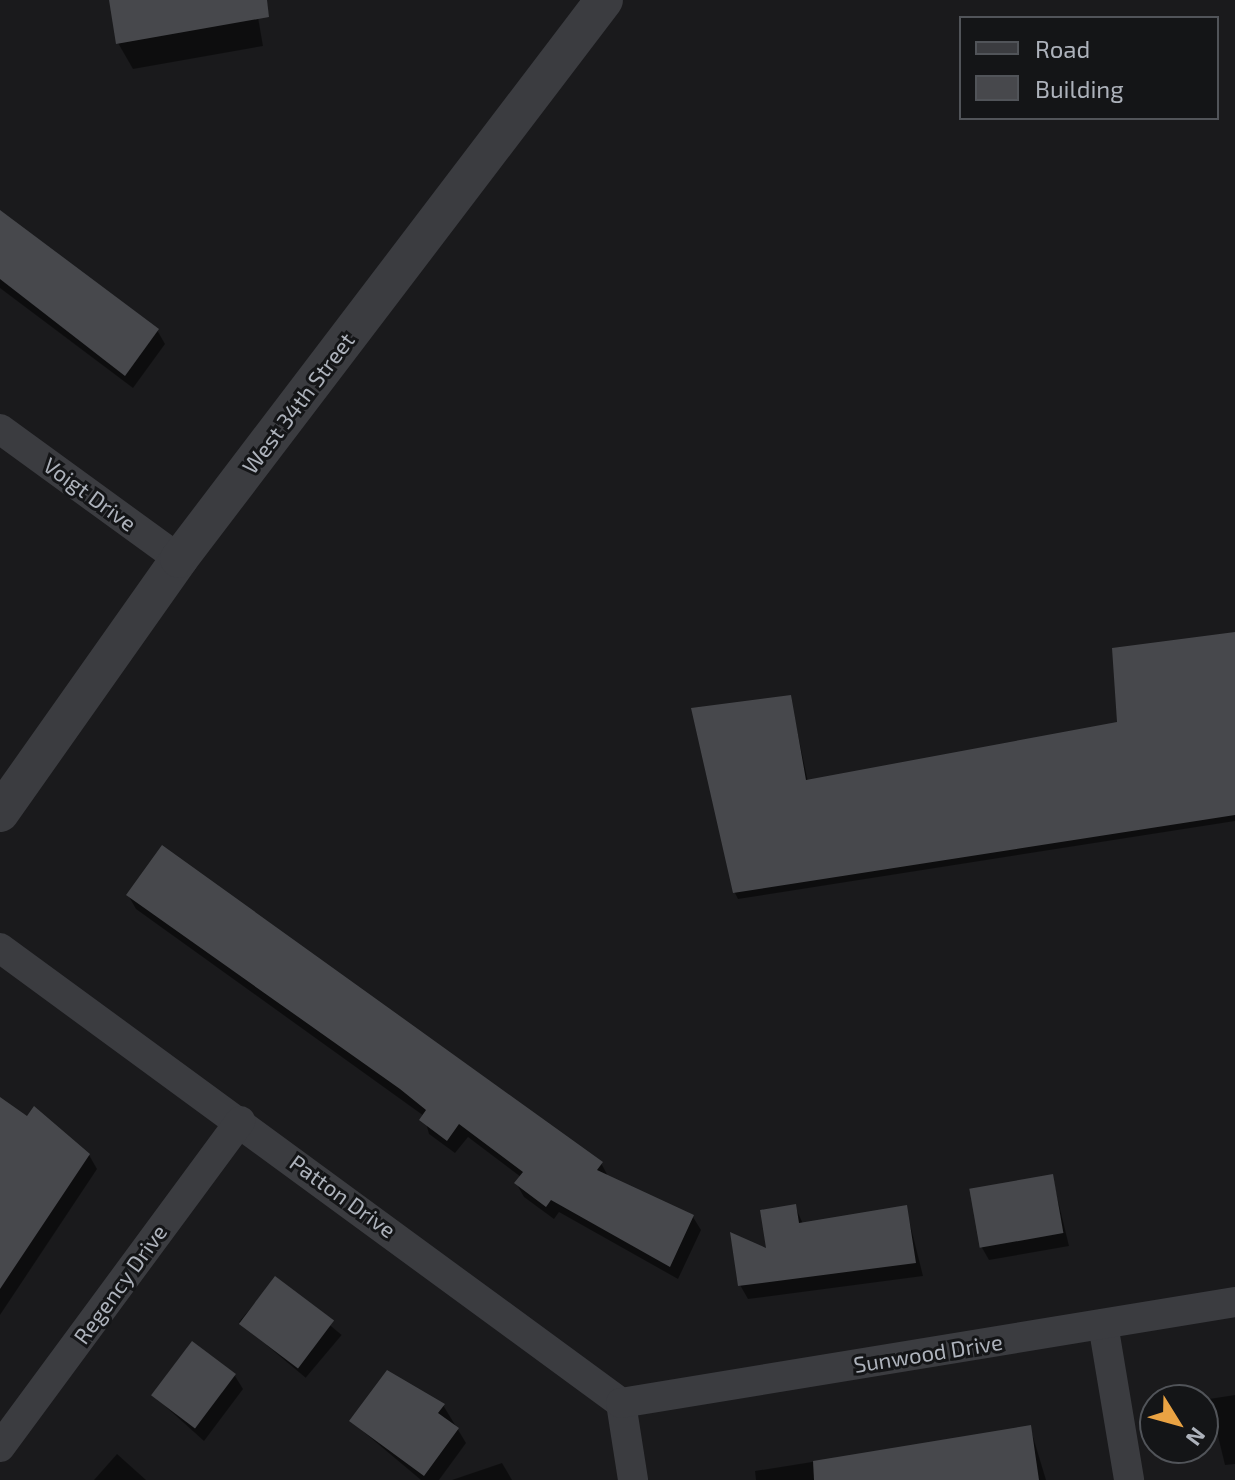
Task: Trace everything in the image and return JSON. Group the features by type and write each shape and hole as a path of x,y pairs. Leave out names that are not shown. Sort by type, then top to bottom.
{"street":[{"name":"West 34th Street","path":"0,813 179,559 604,0"},
{"name":"Voigt Drive","path":"0,429 179,559"},
{"name":"Patton Drive","path":"0,948 621,1403"},
{"name":"Regency Drive","path":"0,1447 240,1121"},
{"name":"Sunwood Drive","path":"621,1403 1235,1302"},
{"path":"1103,1324 1129,1480"},
{"path":"621,1403 633,1480"}],"building":[{"path":"109,0 267,0 269,17 116,44"},
{"path":"0,210 159,329 125,376 0,279"},
{"path":"1235,632 1235,815 733,893 691,708 791,695 806,780 1117,722 1112,648"},
{"path":"162,845 603,1162 597,1170 694,1215 670,1267 551,1200 546,1207 514,1183 523,1172 459,1124 447,1141 419,1120 426,1110 400,1089 126,895"},
{"path":"0,1097 27,1116 34,1106 90,1154 0,1289"},
{"path":"1053,1174 1063,1233 980,1248 969,1189"},
{"path":"796,1204 799,1223 907,1205 916,1263 738,1286 730,1232 766,1248 760,1210"},
{"path":"275,1276 334,1321 298,1368 239,1324"},
{"path":"192,1341 236,1374 195,1428 151,1395"},
{"path":"387,1370 445,1404 438,1413 459,1428 424,1476 349,1421"},
{"path":"1031,1425 1039,1480 814,1480 813,1461"}]}
